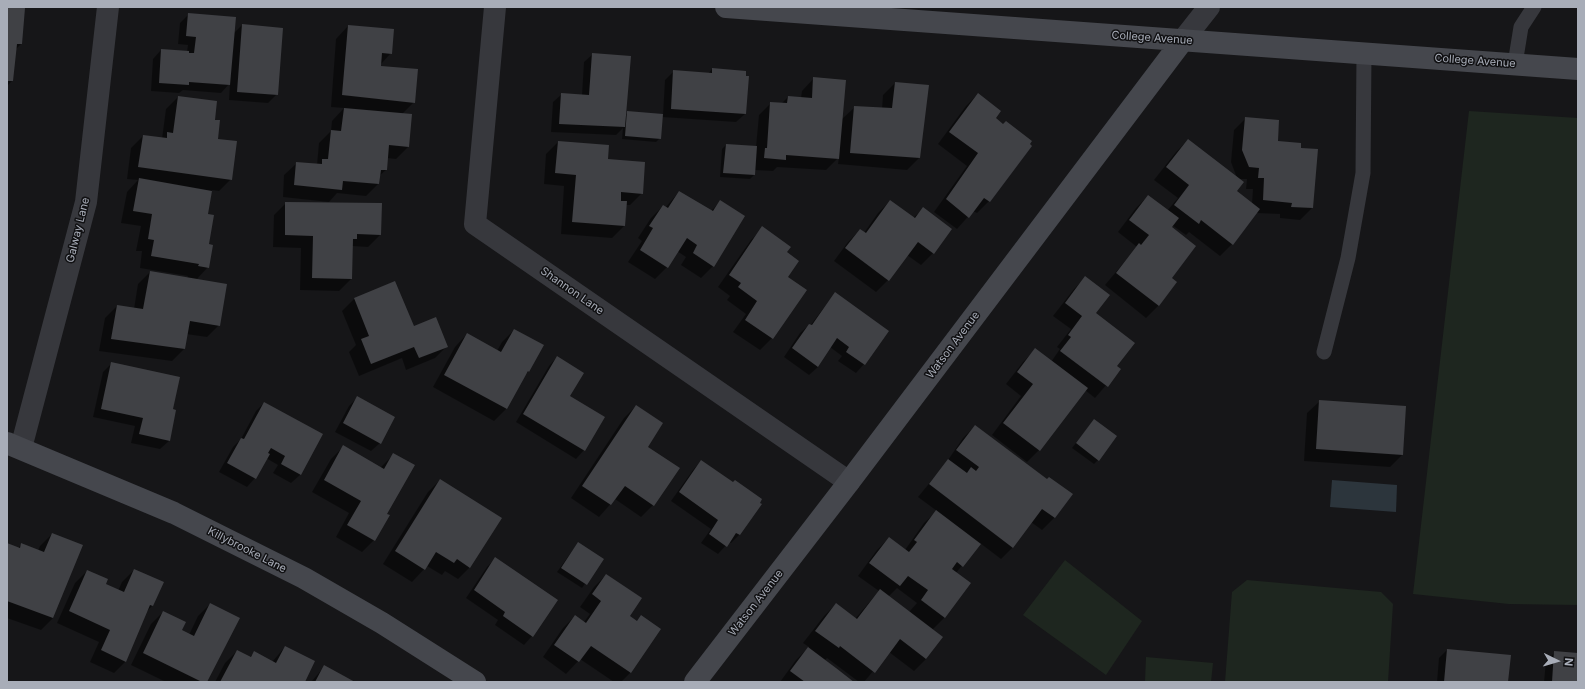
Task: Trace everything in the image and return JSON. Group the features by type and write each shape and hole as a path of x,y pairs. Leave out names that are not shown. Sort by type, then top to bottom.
{"street":[{"name":"Galway Lane","path":"14,445 86,202 108,7"},
{"name":"Shannon Lane","path":"496,7 475,224 849,482"},
{"name":"College Avenue","path":"726,7 1578,69"},
{"name":"Watson Avenue","path":"695,682 849,482 1209,7"},
{"name":"Killybrooke Lane","path":"14,445 174,513 304,578 382,623 475,682"}],"lane":[{"path":"1516,64 1521,27 1534,7"},
{"path":"1324,352 1348,258 1362,172 1364,54"}],"shaded area":[{"path":"1469,111 1578,118 1578,605 1509,604 1413,594"},
{"path":"1332,480 1397,485 1396,512 1330,507"},
{"path":"1065,560 1142,621 1106,675 1023,615"},
{"path":"1247,580 1381,592 1393,604 1388,682 1225,682 1232,592"},
{"path":"1146,657 1213,663 1211,682 1145,682"}],"building":[{"path":"7,7 25,8 22,44 17,44 13,81 7,81"},
{"path":"188,13 236,17 230,85 189,82 189,85 159,83 161,49 189,51 189,53 194,53 196,37 186,36"},
{"path":"242,24 283,28 278,95 237,92"},
{"path":"348,25 394,29 392,54 382,53 381,66 418,69 415,103 342,95"},
{"path":"592,53 631,56 625,127 559,124 561,93 589,95"},
{"path":"712,68 746,71 746,76 749,76 746,114 671,109 673,70 712,73"},
{"path":"813,77 846,80 839,159 786,155 786,160 764,158 765,148 767,148 770,102 787,103 788,96 812,98"},
{"path":"895,82 929,85 920,158 850,153 854,106 892,108"},
{"path":"978,93 1001,111 996,118 1003,124 1006,121 1032,141 1030,144 1032,146 990,202 984,198 969,218 946,199 978,153 949,132"},
{"path":"178,96 217,101 215,120 220,120 218,139 237,141 232,180 138,167 143,135 167,138 167,132 173,133"},
{"path":"344,108 412,114 409,147 389,145 387,170 381,170 379,184 343,181 342,190 294,185 296,162 322,164 322,159 328,159 331,130 341,131"},
{"path":"627,111 663,114 661,139 625,136"},
{"path":"1245,117 1279,120 1278,141 1301,143 1301,148 1318,149 1313,208 1291,207 1292,203 1263,200 1264,178 1258,178 1259,168 1249,167 1242,150"},
{"path":"1188,139 1244,182 1237,191 1260,209 1233,245 1201,220 1199,224 1174,205 1189,185 1166,167"},
{"path":"558,141 609,145 608,159 645,162 643,194 621,192 621,201 627,201 625,226 572,222 576,175 555,173"},
{"path":"726,144 757,146 755,175 723,173"},
{"path":"139,178 212,191 208,214 214,215 209,244 213,245 209,268 198,266 199,264 151,256 154,240 148,239 152,214 133,211"},
{"path":"679,191 713,211 720,200 745,216 714,267 693,253 697,245 687,238 668,268 640,250 653,228 649,226 663,205 668,208"},
{"path":"1148,195 1179,218 1172,227 1196,246 1172,278 1177,282 1159,306 1116,273 1139,243 1141,245 1149,235 1129,220"},
{"path":"890,200 915,218 923,207 952,229 934,254 918,242 889,281 845,248 860,229 866,233"},
{"path":"285,202 382,203 381,235 357,234 357,239 353,239 352,279 312,278 313,236 285,235"},
{"path":"762,226 791,247 787,252 799,261 788,277 807,290 773,339 745,320 757,301 738,287 741,283 729,275"},
{"path":"150,271 227,284 220,326 190,321 185,349 111,339 117,305 143,309"},
{"path":"1085,276 1110,295 1096,313 1135,343 1117,366 1121,369 1108,387 1060,351 1071,337 1068,335 1082,316 1065,303"},
{"path":"395,281 414,326 436,317 448,347 419,358 414,347 371,364 361,339 369,336 354,298"},
{"path":"835,292 889,331 865,365 846,352 849,347 837,338 818,367 792,348 809,324 812,325"},
{"path":"514,329 544,345 507,409 444,375 467,333 501,352"},
{"path":"1035,348 1088,388 1040,451 1003,423 1033,384 1017,372"},
{"path":"557,356 584,373 570,396 605,417 585,451 523,414"},
{"path":"111,362 180,377 173,409 176,410 170,441 139,434 143,418 101,409"},
{"path":"357,396 395,417 381,444 343,423"},
{"path":"1319,400 1406,406 1403,455 1316,449"},
{"path":"264,402 323,434 301,475 281,464 285,456 271,448 268,453 270,454 256,479 227,463 241,438 244,439"},
{"path":"636,405 663,423 648,447 680,468 654,506 625,486 611,505 582,486"},
{"path":"1094,419 1117,436 1099,461 1076,443"},
{"path":"975,425 1047,479 1049,477 1073,494 1055,518 1042,509 1013,548 929,484 948,459 967,473 971,467 976,471 979,467 956,450"},
{"path":"343,445 384,469 393,453 415,465 387,514 390,515 375,541 347,525 361,501 324,480"},
{"path":"701,460 733,482 735,480 762,499 760,503 762,504 740,535 736,533 727,547 709,534 718,520 679,492"},
{"path":"440,479 502,518 470,568 457,559 454,563 436,552 425,570 395,551"},
{"path":"936,510 981,544 963,567 957,562 952,569 971,583 945,618 921,600 928,590 908,576 900,586 869,563 889,537 909,552 917,542 914,540"},
{"path":"52,533 83,545 53,618 7,601 7,543 20,548 21,543 44,552"},
{"path":"578,542 604,559 587,585 561,568"},
{"path":"495,557 558,600 533,637 503,616 505,612 474,590"},
{"path":"134,569 164,582 153,606 150,605 126,662 101,650 110,630 69,611 87,570 108,579 106,584 124,592"},
{"path":"606,574 642,598 630,616 637,621 641,615 661,629 631,673 591,646 579,662 554,645 575,615 586,623 601,601 592,594"},
{"path":"880,589 943,637 926,659 900,639 875,673 840,646 839,648 815,631 836,603 857,619"},
{"path":"210,603 240,618 207,682 202,682 143,653 163,611 186,622 182,630 194,636"},
{"path":"285,646 315,661 305,682 220,682 237,650 251,657 254,651 276,663"},
{"path":"808,647 854,682 805,682 790,671"},
{"path":"1447,649 1511,655 1508,682 1444,682"},
{"path":"1554,651 1578,653 1578,682 1552,682"},
{"path":"324,665 355,682 315,682"}]}
